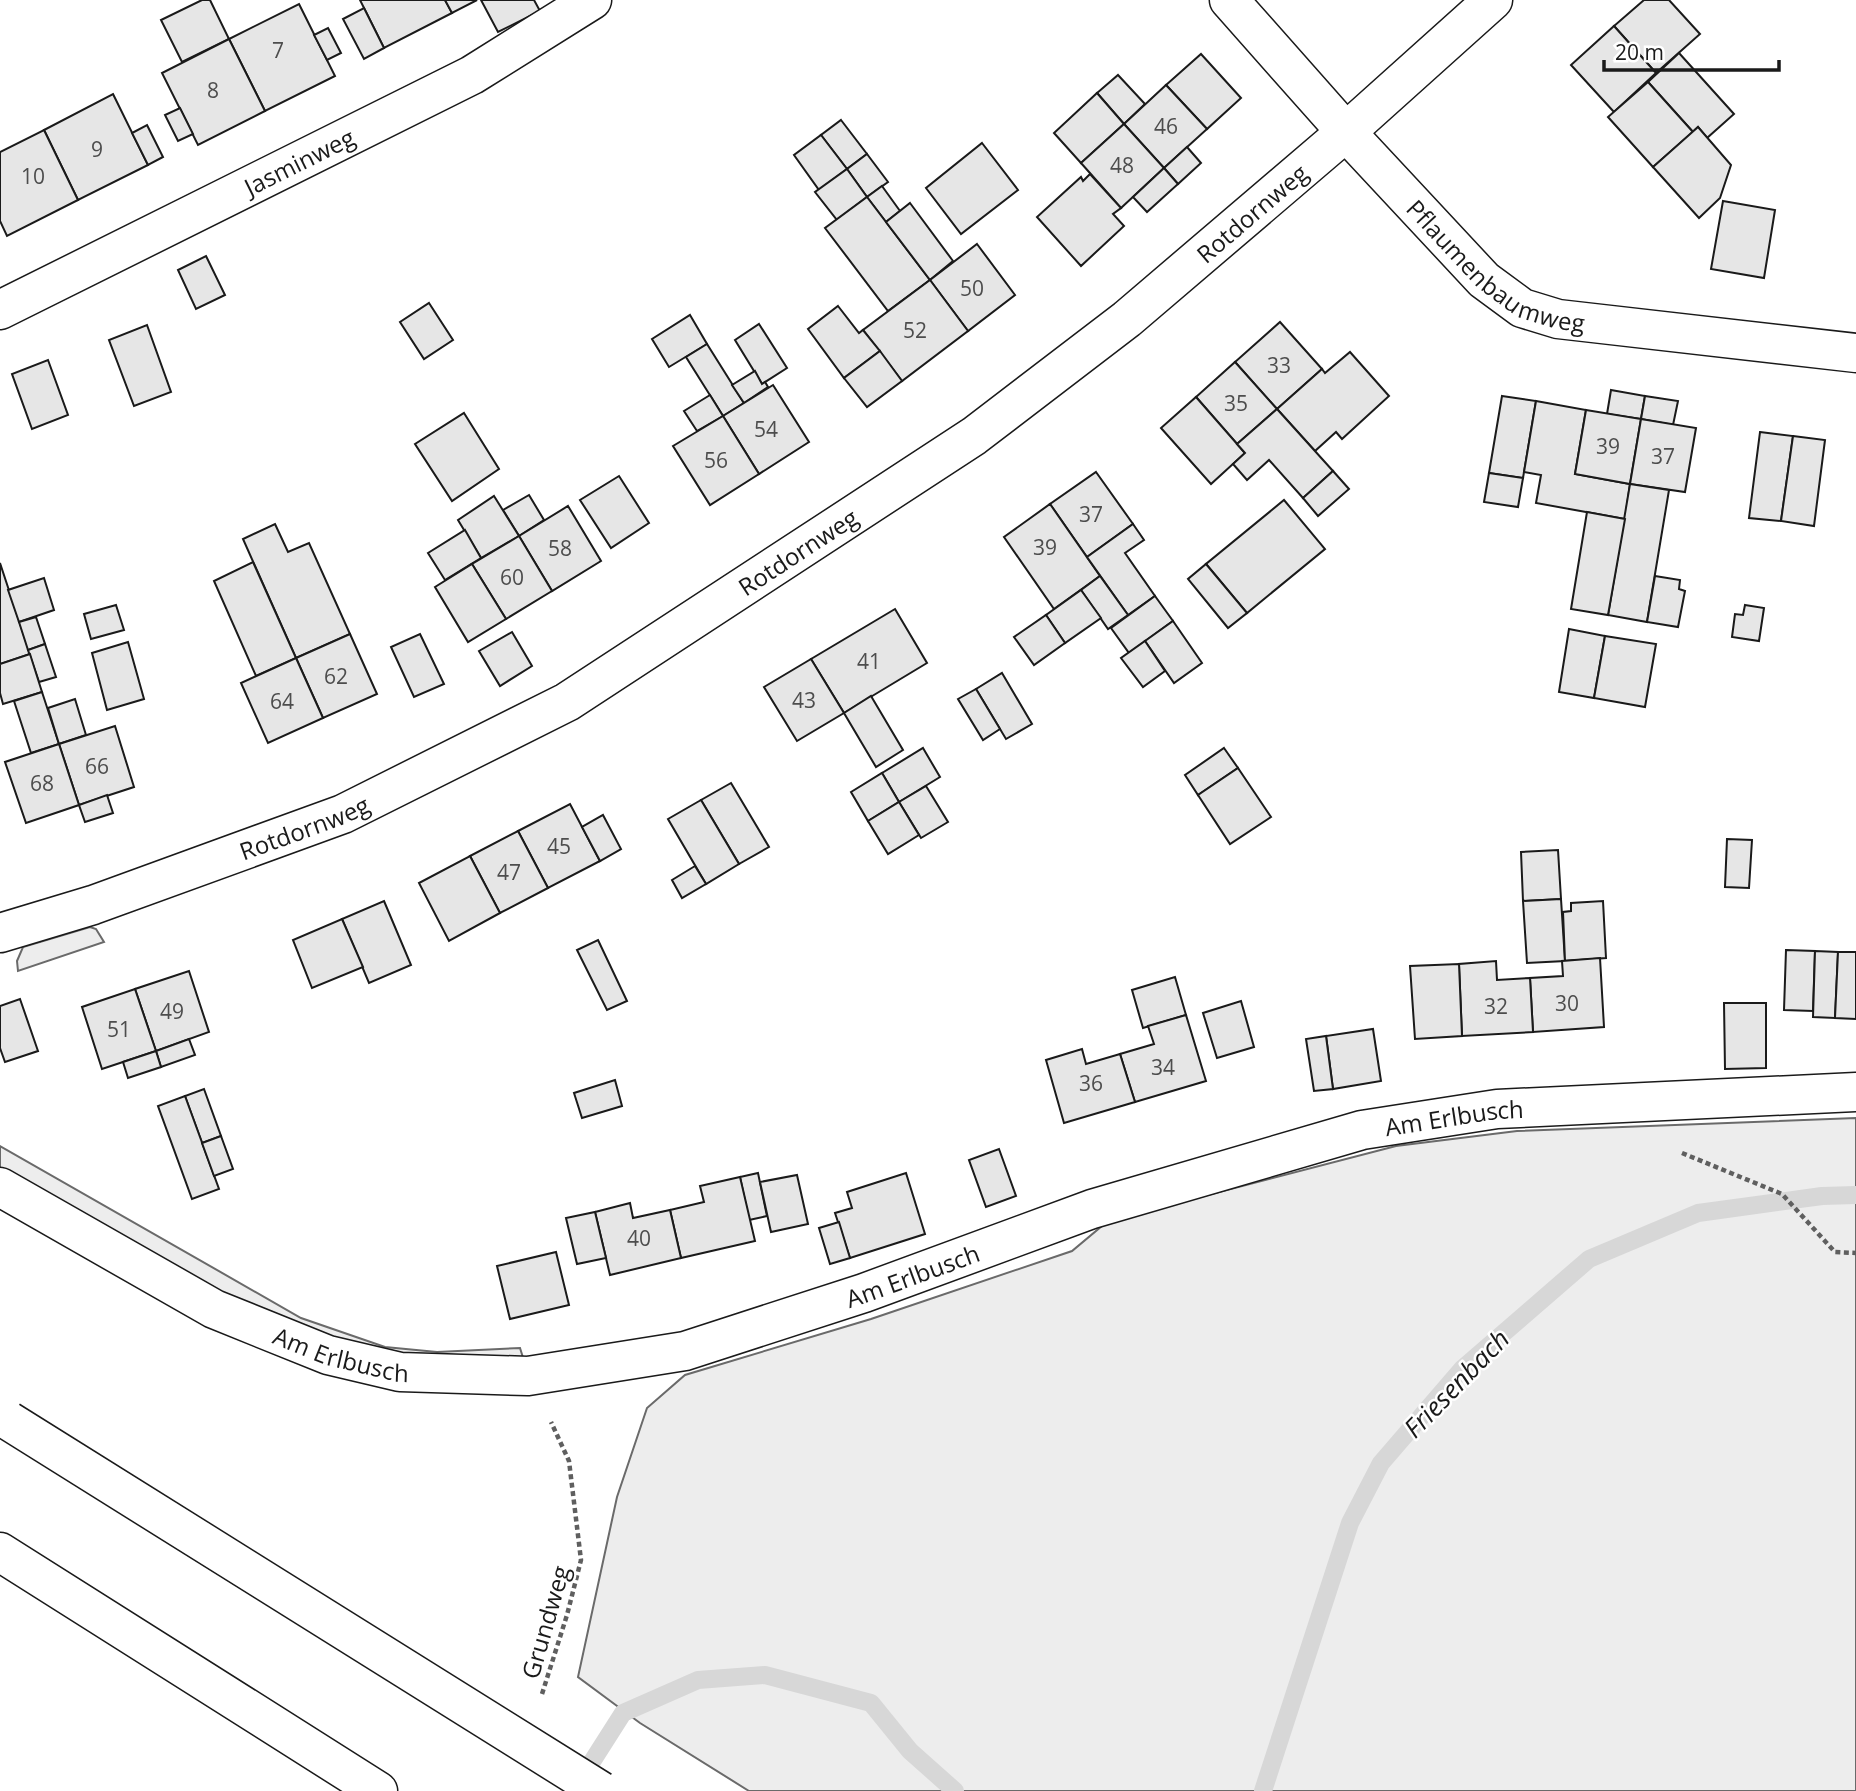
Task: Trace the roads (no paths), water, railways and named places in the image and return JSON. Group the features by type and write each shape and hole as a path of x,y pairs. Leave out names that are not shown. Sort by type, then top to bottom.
{"main road":[{"name":"Jasminweg","path":"0,310 472,75 592,0"},
{"name":"Pflaumenbaumweg","path":"1229,0 1346,132 1484,280 1522,307 1559,319 1856,353"},
{"name":"Rotdornweg","path":"0,933 93,905 343,814 567,702 974,436 1126,319 1346,132 1493,0"},
{"name":"Am Erlbusch","path":"0,1187 214,1309 328,1355 400,1372 528,1376 685,1351 864,1293 1092,1209 1362,1130 1497,1109 1856,1092"},
{"path":"4,1418 601,1791"},
{"path":"0,1552 378,1791"}],"waterway":[{"name":"Friesenbach","path":"1263,1791 1350,1523 1381,1463 1462,1369 1589,1259 1698,1213 1822,1196 1856,1195"},
{"name":"Friesenbach","path":"579,1782 623,1713 698,1680 765,1675 871,1703 910,1751 955,1791"}]}
